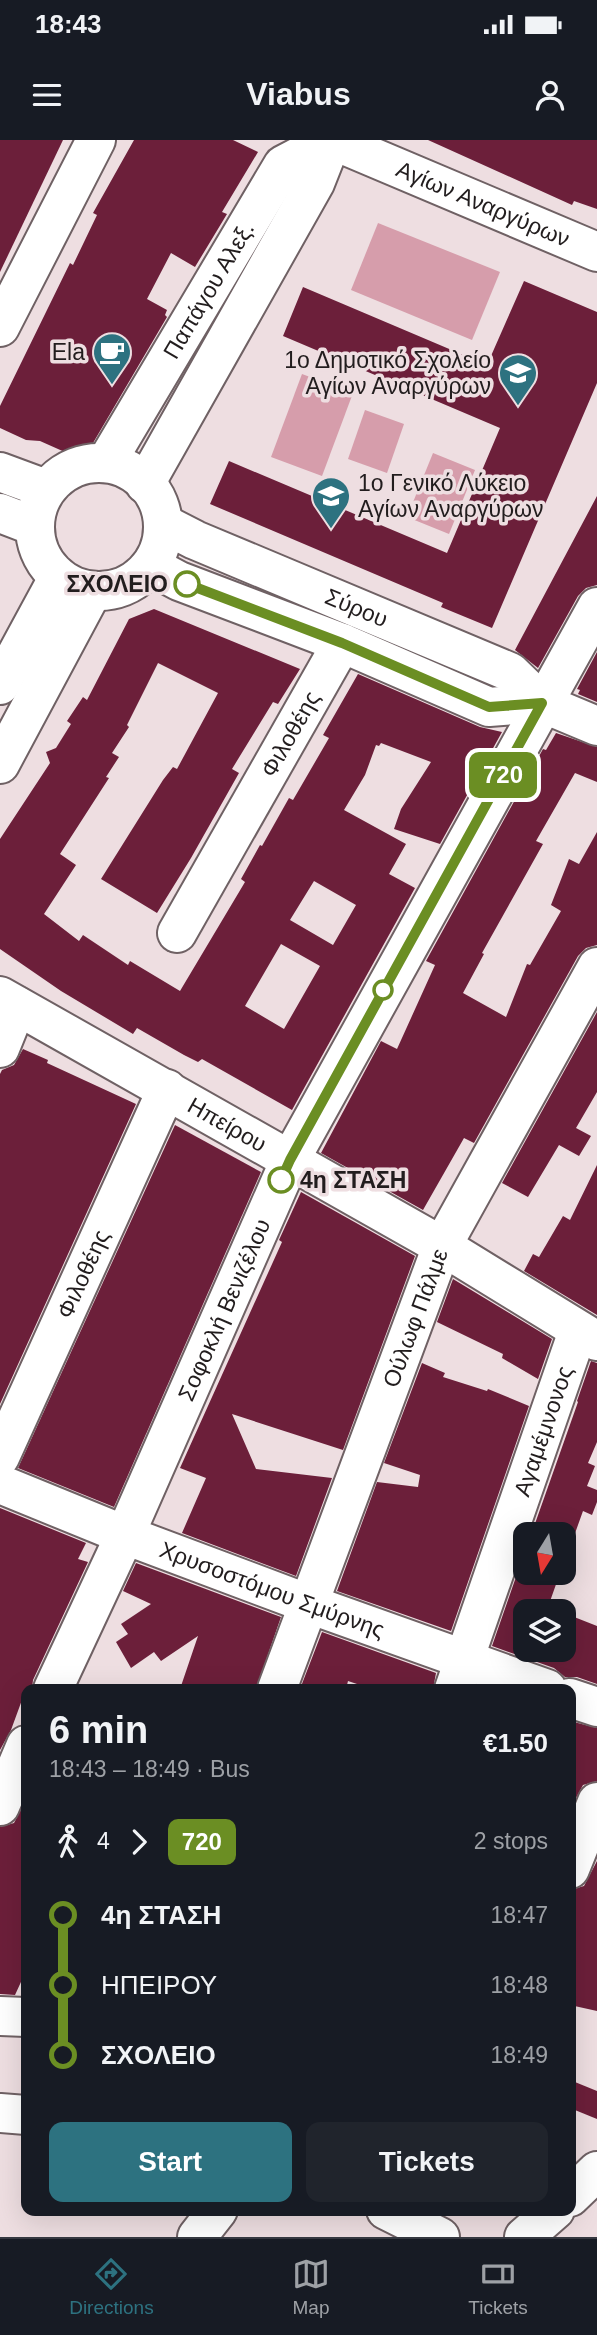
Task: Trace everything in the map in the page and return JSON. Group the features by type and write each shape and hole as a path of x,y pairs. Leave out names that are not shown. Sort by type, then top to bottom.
{"street":[{"path":"0,327 96,140"},
{"name":"Αγίων Αναργύρων","path":"332,140 597,252"},
{"name":"Παπάγου Αλεξ.","path":"106,463 283,165 332,140"},
{"name":"Παπάγου Αλεξ.","path":"145,484 315,184 332,140"},
{"path":"106,463 131,471 145,484 152,489 160,506 164,524 161,546 151,566 137,580 119,589 75,585 41,555 17,519 40,501 46,489 65,473 83,464 106,463"},
{"path":"0,472 46,489"},
{"name":"Σύρου","path":"164,524 195,540 510,672 542,703 597,726"},
{"name":"Σύρου","path":"151,566 179,581 342,643 489,707 542,703"},
{"path":"0,685 75,585"},
{"path":"0,764 75,585"},
{"name":"Σοφοκλή Βενιζέλου","path":"55,1684 125,1535 290,1160 597,607"},
{"name":"Φιλοθέης","path":"177,933 342,643"},
{"name":"Ούλωφ Πάλμε","path":"279,1684 442,1245 597,967"},
{"path":"0,1048 9,1001"},
{"name":"Ηπείρου","path":"9,1001 442,1245 587,1336"},
{"name":"Φιλοθέης","path":"0,1457 167,1089"},
{"name":"Αγαμέμνονος","path":"460,1673 587,1336"},
{"name":"Χρυσοστόμου Σμύρνης","path":"0,1484 125,1535 309,1604 460,1673 520,1684"},
{"path":"576,1700 597,1707"},
{"path":"0,1806 19,1751"},
{"path":"576,1855 597,1802"},
{"path":"0,2016 21,2017"},
{"path":"0,2113 21,2115"},
{"path":"197,2237 213,2216"},
{"path":"398,2216 440,2237"},
{"path":"524,2237 547,2216"}],"shaded area":[{"path":"378,223 500,272 472,340 351,290"},
{"path":"302,374 353,393 322,476 271,457"},
{"path":"365,410 404,424 387,473 348,459"},
{"path":"433,453 475,470 449,534 407,517"}],"building":[{"path":"0,140 63,140 0,272"},
{"path":"134,140 233,140 258,152 222,212 227,214 195,267 171,253 147,299 167,310 167,317 93,443 67,453 40,441 26,440 0,428 0,406 70,263 73,265 97,215 93,213"},
{"path":"428,140 597,140 597,209 574,201 572,205"},
{"path":"524,281 597,312 597,383 492,628 441,607 443,603 210,504 229,461 447,553 500,428 283,336 303,287 487,365"},
{"path":"597,496 597,585 586,588 578,596 538,668 515,650"},
{"path":"154,609 300,669 278,704 273,702 232,769 239,773 157,913 101,879 163,780 173,767 177,769 218,693 158,663 127,725 129,727 112,753 119,757 106,777 109,778 60,854 76,865 44,914 79,941 83,935 128,965 130,961 180,991 245,882 241,879 260,845 262,846 289,798 293,800 329,738 323,735 358,674 480,727 502,732 440,844 394,829 401,809 431,762 381,743 376,745 365,775 344,810 406,844 389,874 415,888 292,1110 202,1059 198,1062 137,1028 133,1034 61,991 0,949 0,839 50,763 46,752 56,748 71,724 67,721 83,697 87,700 129,619","holes":["314,881 356,905 333,945 290,920","281,944 320,966 284,1029 245,1006"]},
{"path":"597,652 597,702 578,694 580,690 577,689"},
{"path":"556,733 597,747 597,782 575,773 536,841 543,844 482,953 484,954 463,993 506,1017 527,964 530,965 561,911 551,905 569,859 579,864 597,832 597,945 586,948 578,956 474,1143 464,1138 423,1210 321,1153 381,1041 397,1049 435,965 426,961 543,749 546,750"},
{"path":"597,1012 597,1092 576,1128 591,1136 579,1156 559,1145 528,1197 502,1183"},
{"path":"23,1049 136,1104 0,1404 0,1074 2,1070 14,1065"},
{"path":"175,1125 261,1172 114,1507 18,1468"},
{"path":"597,1165 597,1315 524,1271 533,1254 539,1257 563,1216 570,1220"},
{"path":"301,1192 415,1256 343,1450 232,1414 256,1469 332,1478 296,1576 182,1533 206,1478 180,1468 282,1242 279,1240"},
{"path":"453,1279 552,1339 538,1379 502,1358 503,1354 437,1322"},
{"path":"591,1361 597,1363 597,1442 588,1463 595,1466 587,1486 597,1490 597,1502 592,1515 583,1511 576,1531 576,1522 536,1522"},
{"path":"422,1363 445,1373 443,1377 487,1391 488,1389 529,1406 451,1631 337,1591 377,1482 418,1487 420,1475 384,1463"},
{"path":"0,1508 86,1543 78,1559 88,1562 33,1684 21,1684 21,1703 0,1750"},
{"path":"136,1563 281,1617 258,1684 182,1684 198,1636 161,1661 154,1652 131,1668 116,1642 128,1634 121,1624 151,1604 123,1591"},
{"path":"513,1586 555,1586 551,1599 513,1599 513,1653 492,1646"},
{"path":"576,1618 597,1626 597,1684 577,1677 565,1677 554,1668 537,1662 576,1662"},
{"path":"322,1632 436,1673 434,1684 357,1684 348,1681 347,1684 302,1684"},
{"path":"576,1723 597,1728 597,1781 583,1785 576,1798"},
{"path":"21,1810 21,1982 15,1995 0,1994 0,1827 14,1823"},
{"path":"597,1861 597,2011 576,2006 576,1888 584,1886"},
{"path":"576,2082 597,2091 597,2119 576,2110"}],"bus line":[{"name":"720","path":"187,584 342,643 489,707 542,703 281,1180"}],"place":[{"name":"Ela","path":"112,386"},
{"name":"1ο Δημοτικό Σχολείο Αγίων Αναργύρων","path":"518,407"},
{"name":"1ο Γενικό Λύκειο Αγίων Αναργύρων","path":"331,530"},
{"name":"ΣΧΟΛΕΙΟ","path":"187,584"},
{"name":"4η ΣΤΑΣΗ","path":"281,1180"}]}
